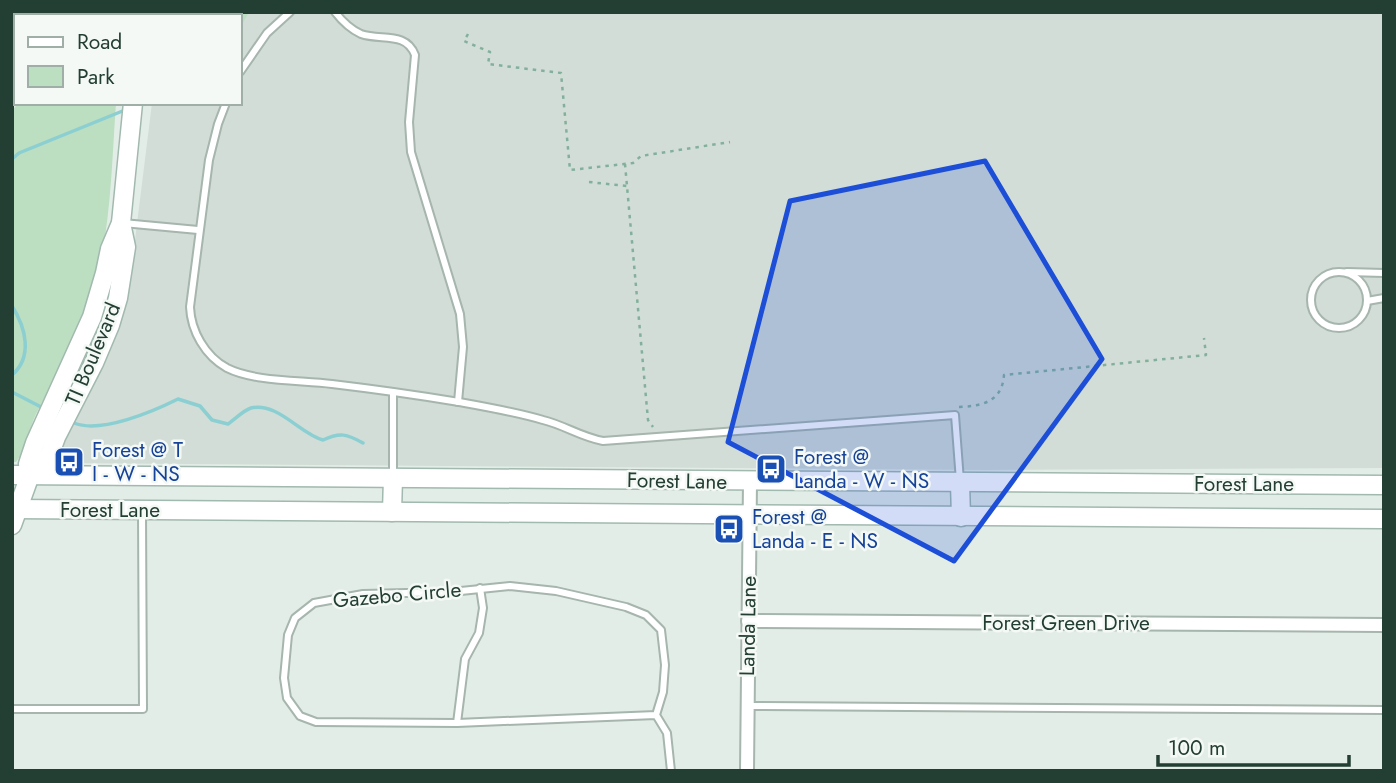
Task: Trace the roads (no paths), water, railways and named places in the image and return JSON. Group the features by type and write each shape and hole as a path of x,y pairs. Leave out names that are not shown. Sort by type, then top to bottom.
{"main road":[{"name":"TI Boulevard","path":"14,515 21,475 92,317 110,248 121,223 133,105"},
{"name":"Forest Lane","path":"21,475 1384,485"},
{"path":"392,512 393,478"},
{"path":"960,483 961,517"},
{"name":"Forest Lane","path":"14,515 142,510 1384,519"}],"street":[{"name":"Landa Lane","path":"747,771 750,482"},
{"name":"Forest Green Drive","path":"748,621 1384,625"}],"lane":[{"path":"242,69 268,33 290,12"},
{"path":"334,12 361,34 404,41 412,47 415,55 409,122 410,144 418,180 460,314 463,347 458,402"},
{"path":"225,105 212,148 190,298 191,319 204,346 223,366 250,375 458,402 543,420 585,437 603,440 955,415 960,483"},
{"path":"121,223 198,230"},
{"path":"1342,272 1350,274 1363,285 1367,301 1361,317 1348,326 1333,327 1314,314 1310,300 1314,285 1326,274 1342,272 1384,273"},
{"path":"1367,301 1384,298"},
{"path":"393,393 393,478"},
{"path":"12,709 143,709 142,510"},
{"name":"Gazebo Circle","path":"510,586 556,591 626,607 646,615 661,630 665,665 663,692 656,715 457,723 316,722 300,716 287,698 284,678 288,635 295,618 314,603 363,594 451,592 510,586"},
{"path":"457,723 465,659 479,633 482,608 480,588"},
{"path":"747,706 1384,710"},
{"path":"656,715 667,733 671,771"}],"waterway":[{"path":"12,159 19,153 125,110"},
{"path":"12,306 21,324 25,342 23,360 12,375"},
{"path":"12,392 45,409"},
{"path":"74,423 98,426 127,420 178,399 200,406 212,420 228,424 248,409 261,407 280,414 314,437 323,440 343,435 363,443"}],"place":[{"name":"Forest @ T I - W - NS","path":"69,462"},
{"name":"Forest @ Landa - W - NS","path":"771,469"},
{"name":"Forest @ Landa - E - NS","path":"729,529"}]}
